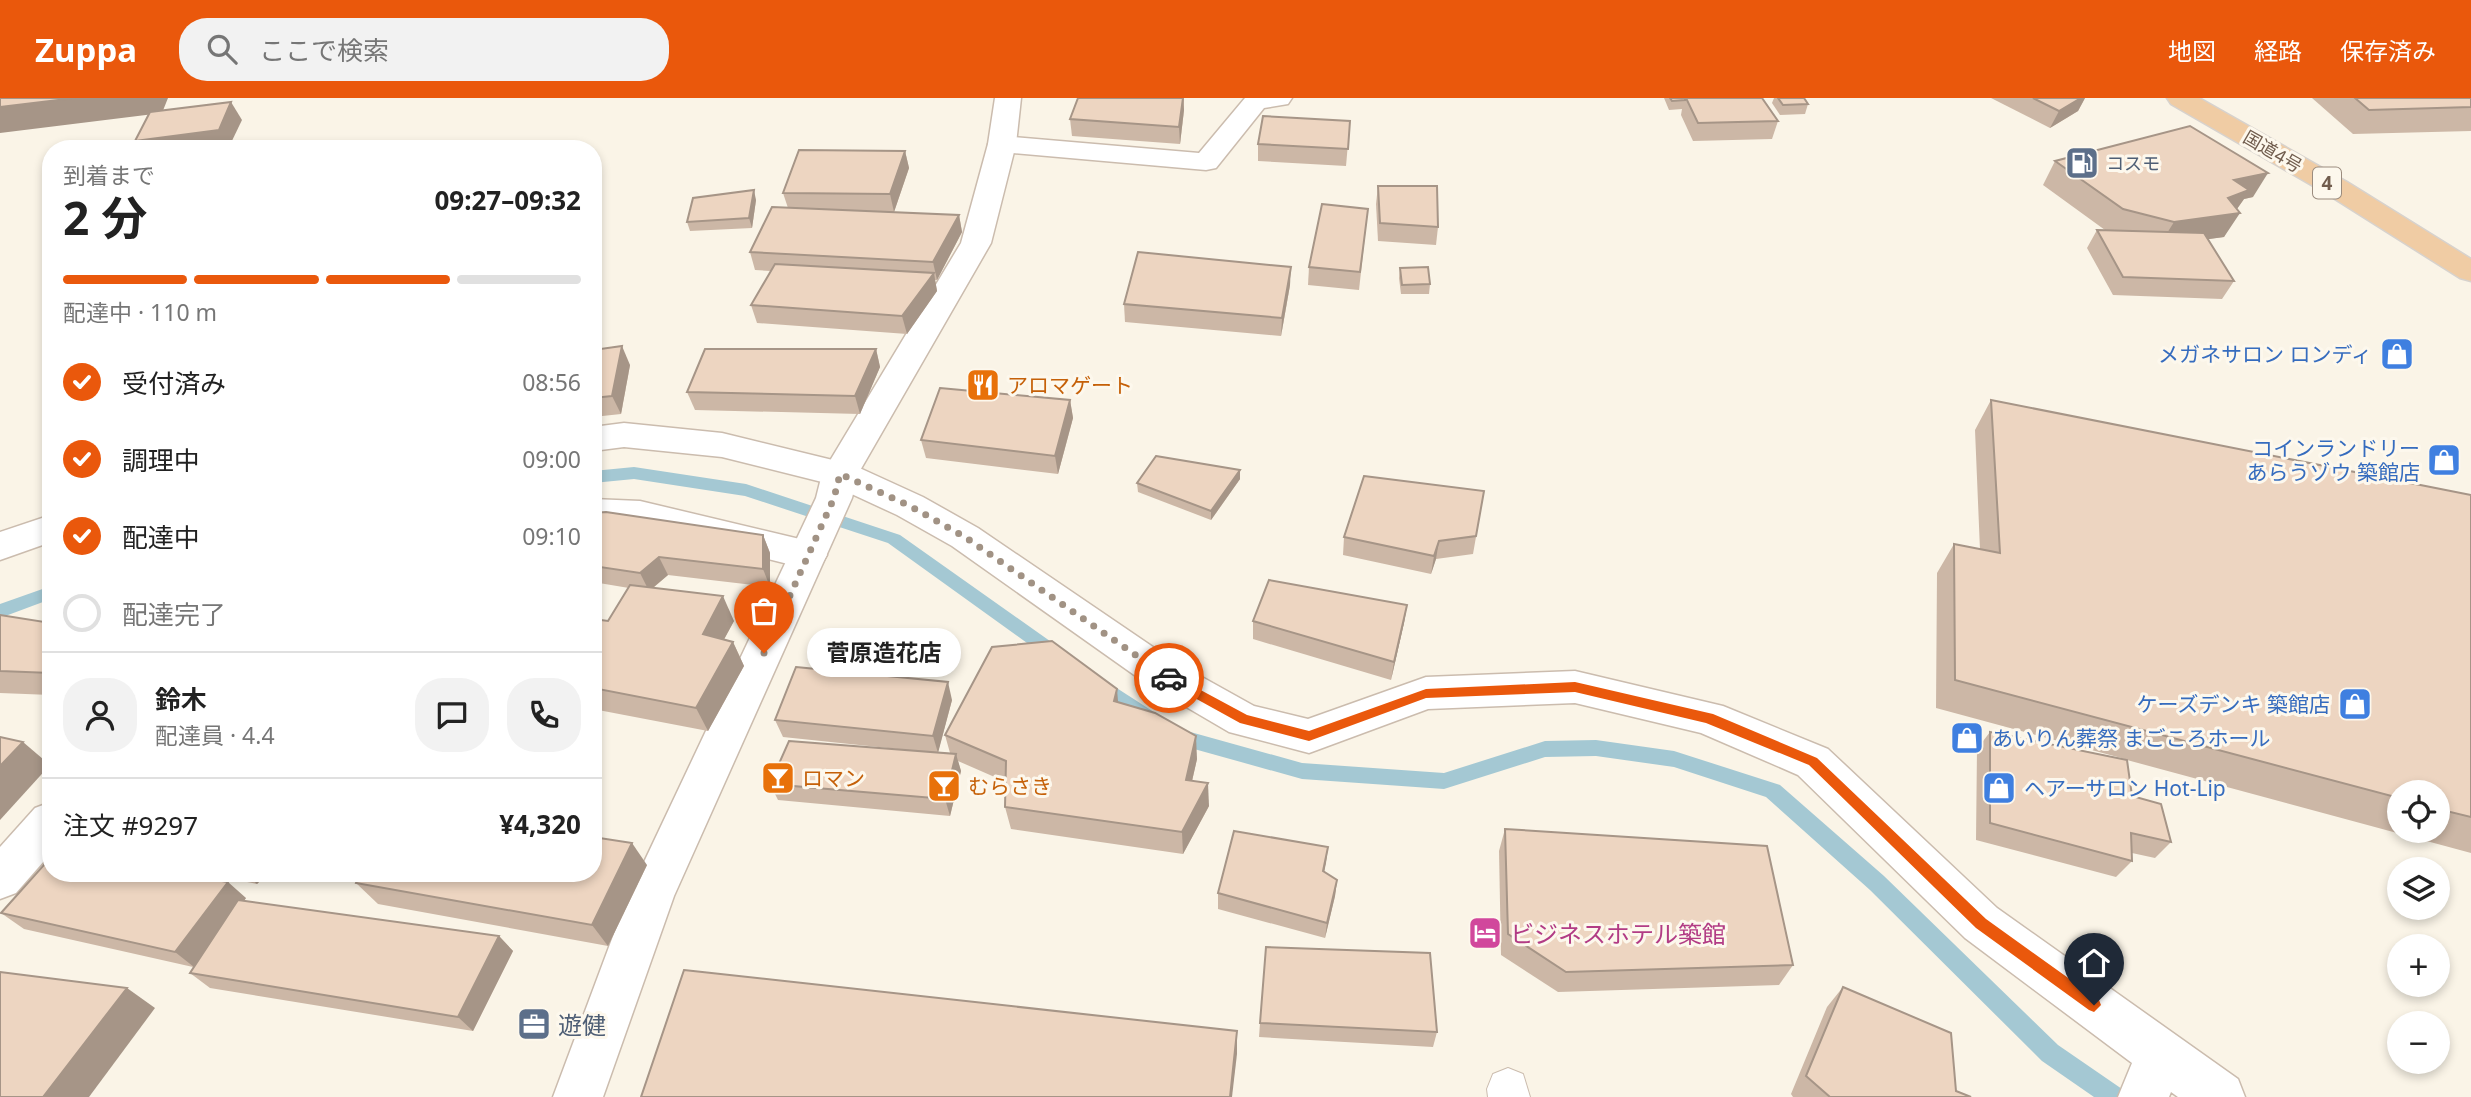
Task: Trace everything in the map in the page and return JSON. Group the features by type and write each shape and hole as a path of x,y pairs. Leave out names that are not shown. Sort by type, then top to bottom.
{"highway":[{"name":"国道4号","path":"2180,98 2337,188 2471,272"}],"street":[{"path":"579,1097 651,896 837,486 976,243 1002,145 1008,98"},
{"path":"1002,145 1206,162 1256,101 1279,98"},
{"path":"602,438 624,435 723,445 837,486 910,506 965,537 1161,673 1244,720 1309,736 1426,693 1575,687 1708,718 1813,762 1981,923 2152,1076 2220,1097"},
{"path":"602,512 640,514 811,548"},
{"path":"0,546 42,531"},
{"path":"0,879 42,831"}],"building":[{"path":"0,98 75,98 0,107"},
{"path":"1078,98 1183,98 1179,127 1070,119"},
{"path":"1670,98 1685,98 1685,100 1672,101"},
{"path":"1686,98 1762,98 1778,121 1698,123"},
{"path":"1778,98 1804,98 1808,104 1783,105"},
{"path":"2033,98 2081,98 2059,111"},
{"path":"2355,98 2471,98 2471,107 2369,110"},
{"path":"231,102 219,130 136,140 150,112"},
{"path":"1263,116 1350,121 1348,149 1258,144"},
{"path":"2190,126 2268,173 2234,180 2249,190 2228,198 2240,213 2174,222 2123,209 2055,161"},
{"path":"799,150 905,151 890,194 783,193"},
{"path":"1378,186 1437,186 1438,227 1380,223"},
{"path":"754,190 749,218 687,222 693,198"},
{"path":"1322,204 1368,209 1360,272 1309,267"},
{"path":"772,207 959,215 933,262 750,252"},
{"path":"2097,230 2204,233 2234,281 2123,277"},
{"path":"1138,252 1291,267 1282,318 1124,304"},
{"path":"775,264 934,273 902,316 751,305"},
{"path":"1428,267 1430,284 1402,285 1400,268"},
{"path":"622,346 612,396 602,397 602,349"},
{"path":"705,349 876,349 855,396 687,392"},
{"path":"940,388 1070,400 1055,456 921,440"},
{"path":"1991,400 2471,495 2471,817 2450,812 2450,780 2387,780 2387,795 1955,680 1954,544 2000,553"},
{"path":"1156,456 1240,470 1211,511 1137,483"},
{"path":"1364,476 1484,491 1476,536 1439,541 1434,556 1344,537"},
{"path":"602,512 763,535 763,569 659,557 640,573 602,567"},
{"path":"1269,580 1407,605 1394,662 1253,621"},
{"path":"630,585 723,596 703,634 733,642 696,708 602,690 602,620 608,621"},
{"path":"0,615 42,622 42,673 0,671"},
{"path":"1052,641 1117,689 1114,701 1155,713 1196,736 1186,780 1208,783 1182,832 1005,807 1006,761 945,735 992,647"},
{"path":"796,667 948,682 933,736 775,720"},
{"path":"1990,732 2127,760 2132,796 2161,804 2171,842 2131,833 2132,861 1990,823"},
{"path":"0,737 23,742 0,766"},
{"path":"789,741 956,754 945,799 770,784"},
{"path":"1505,829 1767,846 1793,965 1566,972 1508,934"},
{"path":"1234,831 1328,847 1323,871 1337,880 1327,923 1218,893"},
{"path":"602,838 632,843 592,925 356,883 602,882"},
{"path":"42,867 42,882 228,882 175,952 1,913"},
{"path":"238,900 499,936 458,1017 190,973"},
{"path":"1266,947 1430,953 1437,1032 1260,1023"},
{"path":"684,970 1237,1031 1230,1097 641,1097"},
{"path":"0,972 127,988 43,1097 0,1097"},
{"path":"1843,987 1951,1033 1956,1091 1971,1097 1830,1097 1806,1076"}],"waterway":[{"path":"602,476 634,473 746,490 894,539 1058,656"},
{"path":"0,611 42,595"},
{"path":"1098,683 1150,719"},
{"path":"1176,736 1302,771 1444,781 1545,749 1596,748 1674,759 1773,791 1877,883 2050,1053 2114,1097"}],"way so far":[{"path":"764,653 834,498 840,474 910,506 965,537 1169,678"}],"place":[{"name":"コスモ","path":"2082,163"},
{"name":"メガネサロン ロンディ","path":"2397,354"},
{"name":"アロマゲート","path":"983,385"},
{"name":"コインランドリー あらうゾウ 築館店","path":"2444,460"},
{"name":"菅原造花店","path":"764,653"},
{"name":"ケーズデンキ 築館店","path":"2355,704"},
{"name":"あいりん葬祭 まごころホール","path":"1967,738"},
{"name":"ロマン","path":"778,778"},
{"name":"むらさき","path":"944,786"},
{"name":"ヘアーサロン Hot-Lip","path":"1999,788"},
{"name":"ビジネスホテル築館","path":"1485,933"},
{"name":"遊健","path":"534,1024"}],"route":[{"path":"1169,678 1244,720 1309,736 1426,693 1575,687 1708,718 1813,762 1981,923 2094,1005"}]}
